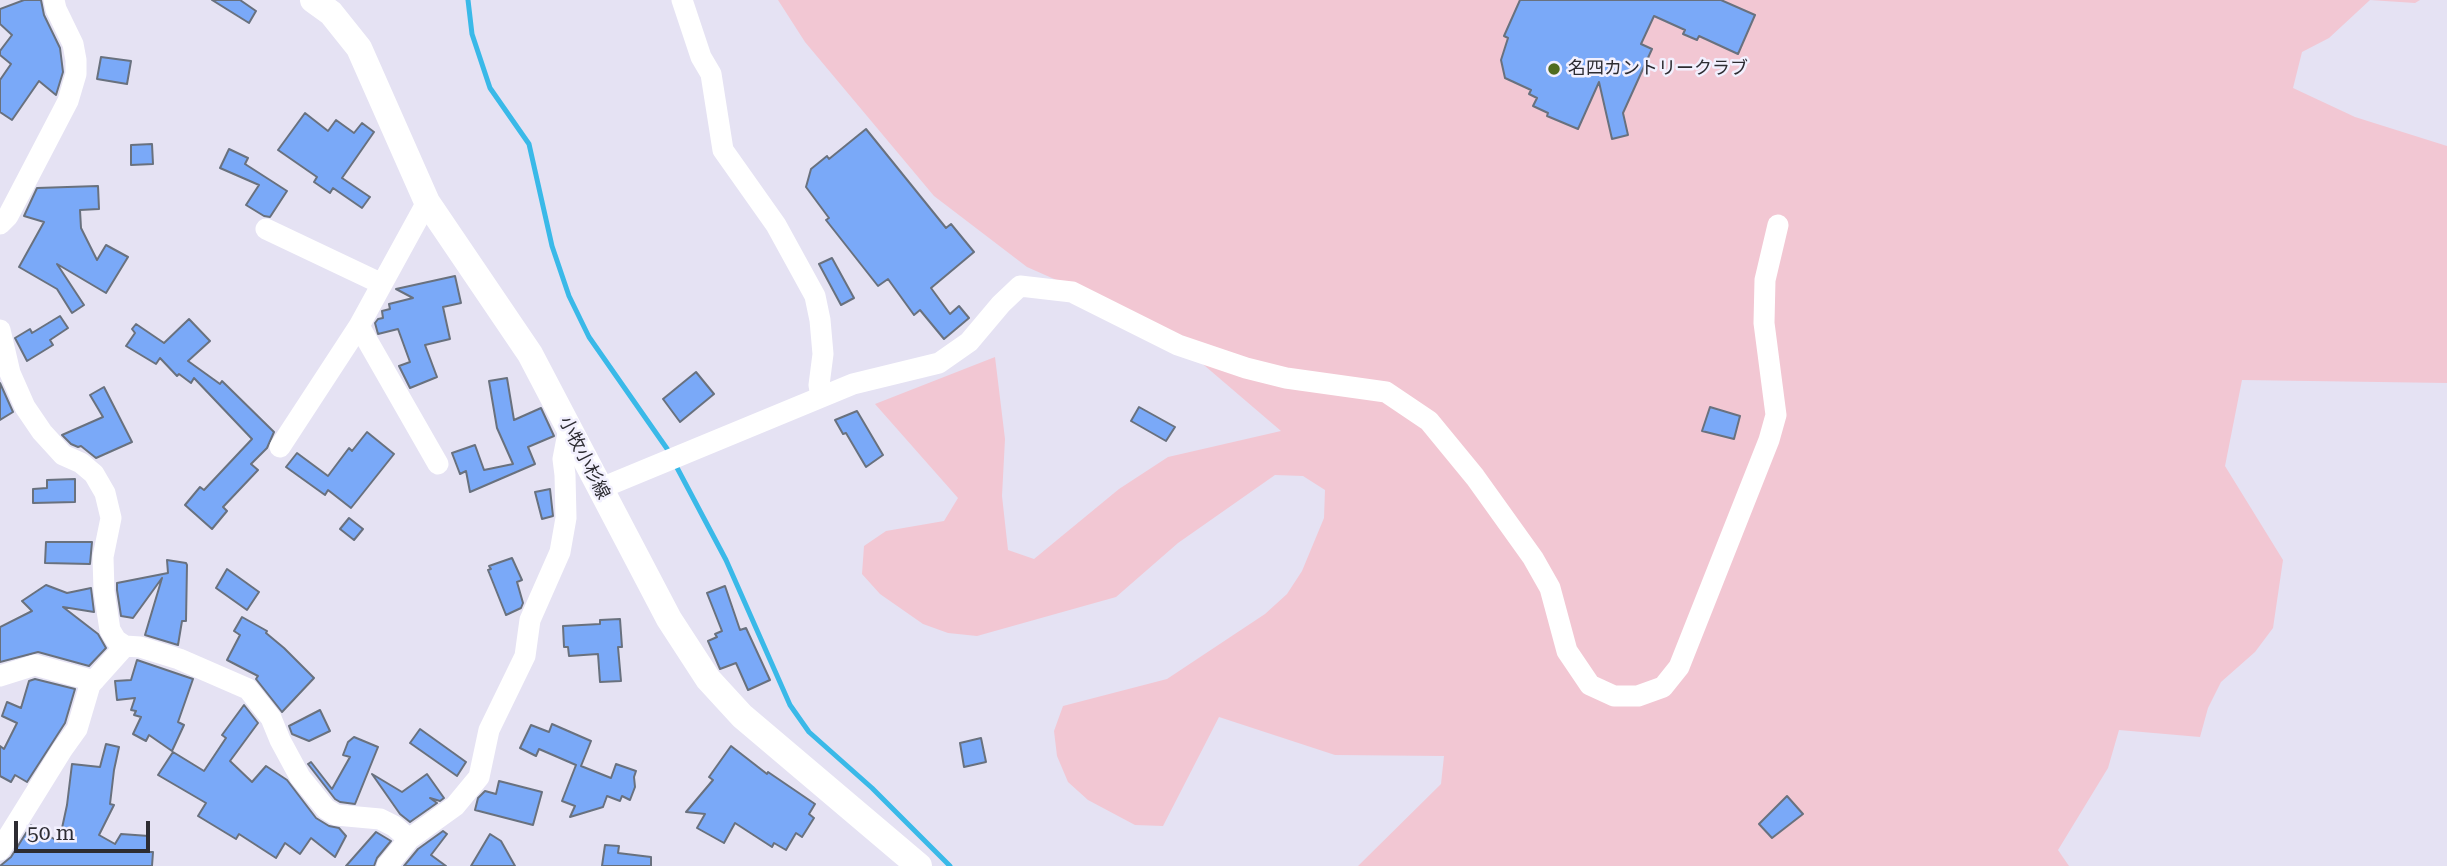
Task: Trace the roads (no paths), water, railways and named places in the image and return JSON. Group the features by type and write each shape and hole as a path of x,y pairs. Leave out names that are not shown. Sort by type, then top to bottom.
{"main road":[{"name":"小牧小杉線","path":"313,0 331,13 359,48 427,202 530,354 669,619 708,679 742,716 919,866"}],"street":[{"path":"0,224 8,216 72,89 76,60 73,44 54,0"},
{"path":"682,0 701,57 711,74 723,150 776,225 814,296 820,320 823,355 819,385 821,397"},
{"path":"280,447 359,326 427,202"},
{"path":"599,489 853,384 939,363 969,342 1020,286 1072,292 1178,345 1246,368 1286,378 1386,392 1429,421 1475,477 1533,558 1550,588 1567,652 1590,685 1614,696 1638,696 1663,687 1679,667 1769,440 1776,415 1764,323 1765,280 1778,225"},
{"path":"266,229 382,284"},
{"path":"359,326 438,464"},
{"path":"0,330 10,373 25,407 42,432 63,455 81,463 94,474 105,493 111,518 103,557 107,614 110,630 116,640 125,646 139,647 178,659 248,689 271,718 279,740 300,776 326,809 336,815 380,819 394,826 409,839"},
{"path":"387,866 409,839 455,806 479,777 491,722 525,656 530,620 557,563 563,542 566,518 562,459 569,428"},
{"path":"0,850 77,729 90,685 125,646"},
{"path":"0,676 35,665 94,681"}],"waterway":[{"path":"468,0 472,34 490,88 529,144 552,246 569,296 589,337 670,453"},
{"path":"674,462 726,560 790,705 809,732 872,788 950,866"}],"place":[{"name":"名四カントリークラブ","path":"1554,69"}]}
